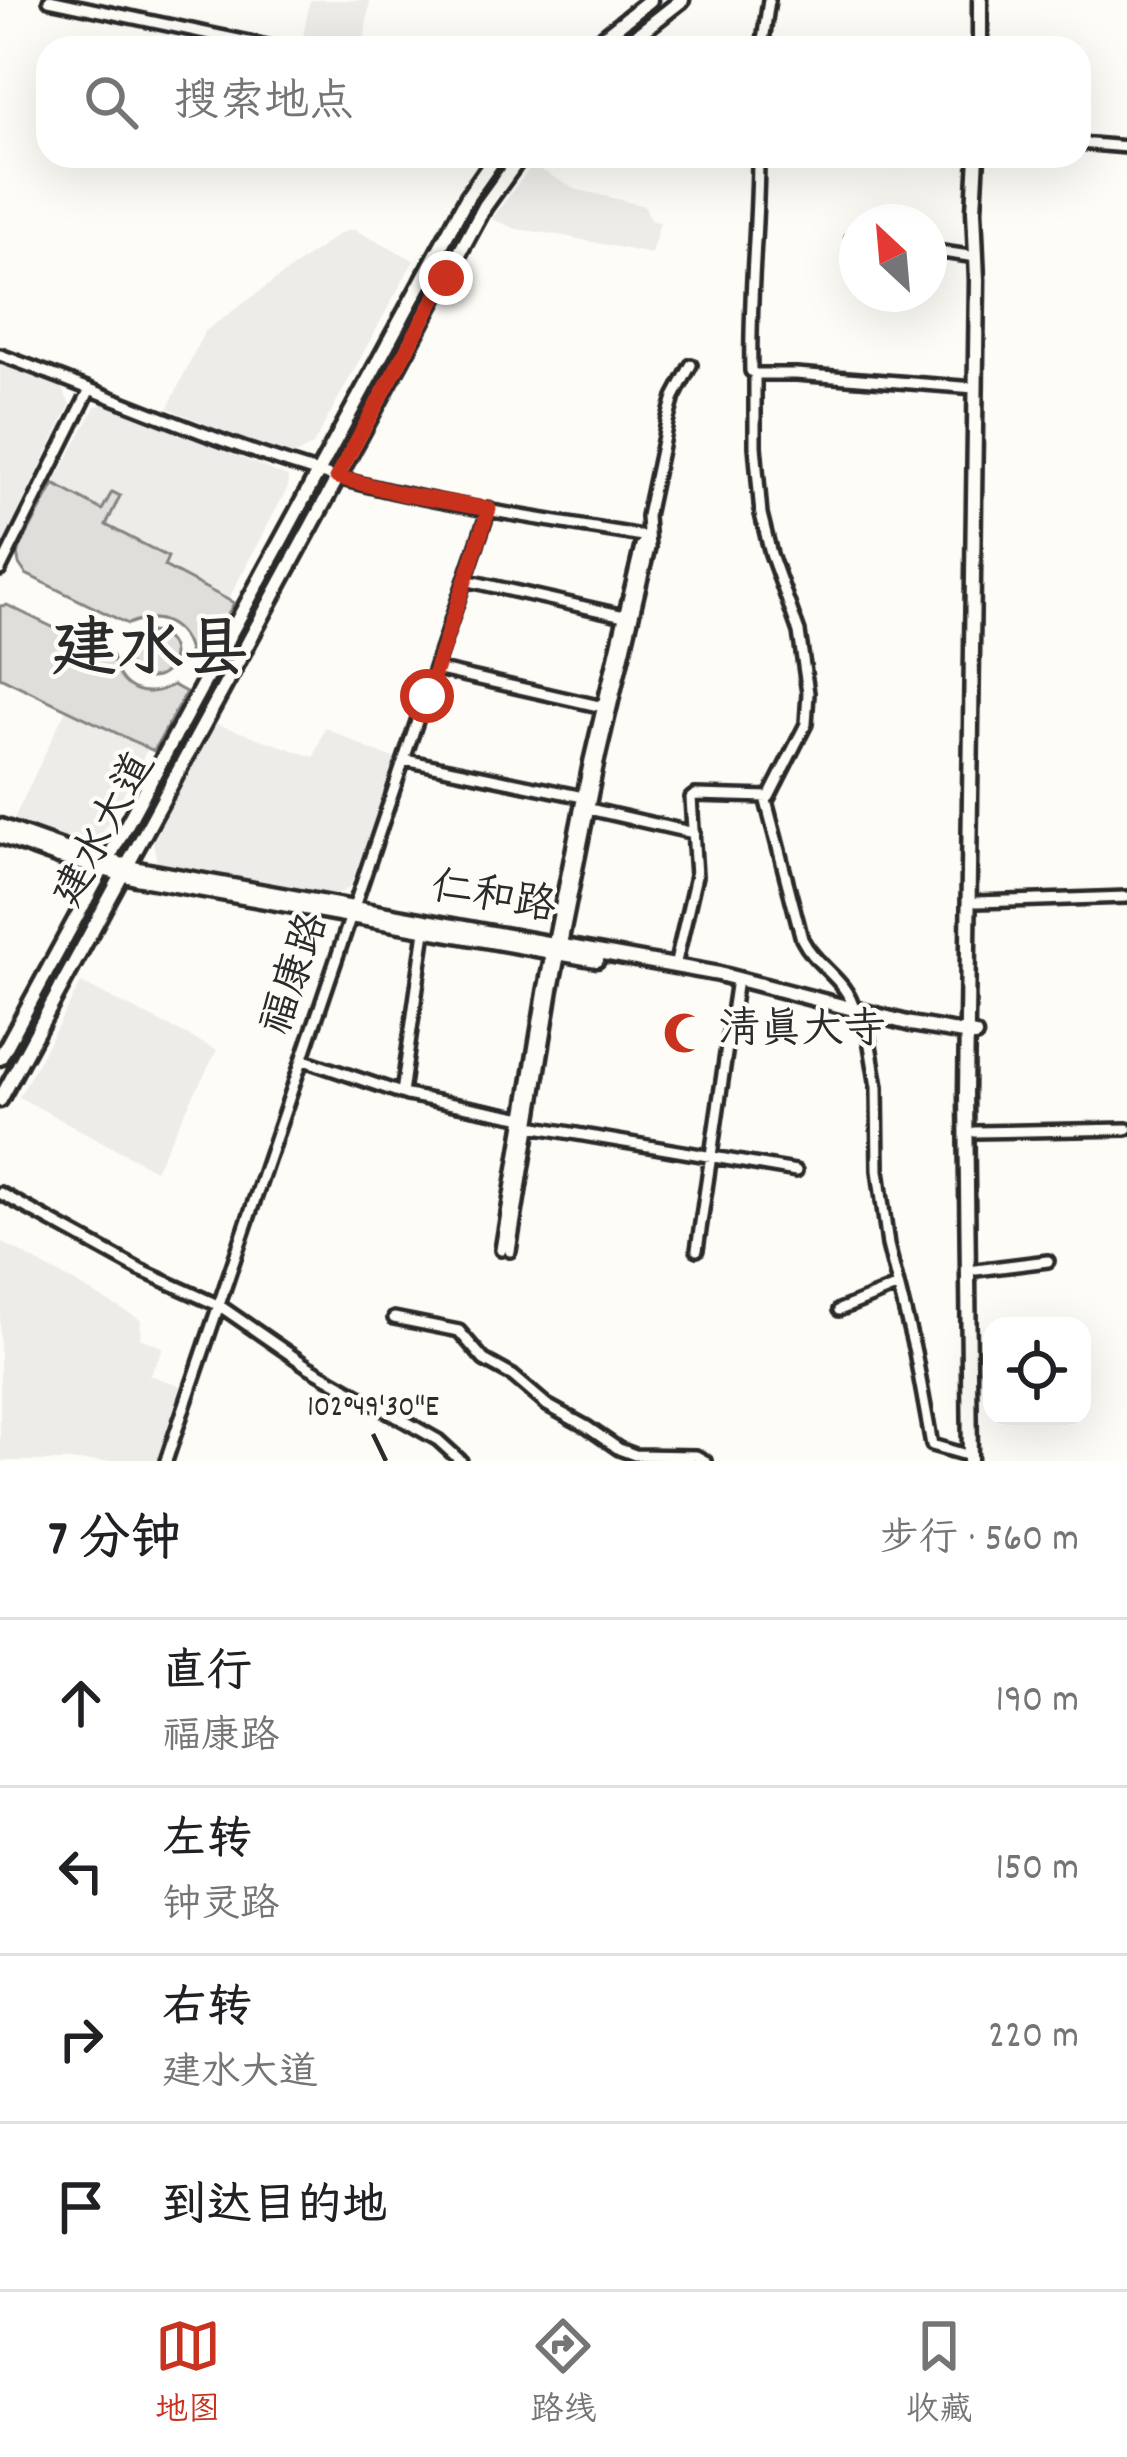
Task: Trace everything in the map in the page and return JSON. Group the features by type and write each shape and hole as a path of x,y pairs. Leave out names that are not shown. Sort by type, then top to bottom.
{"main road":[{"path":"605,36 650,0"},
{"path":"636,36 682,0"},
{"path":"984,0 984,36"},
{"name":"建水大道","path":"0,1058 468,196 488,168"},
{"name":"建水大道","path":"0,1100 485,206 512,168"},
{"path":"972,1039 978,506 974,210 979,168"},
{"path":"973,1459 972,1039 978,506 986,280 981,168"},
{"name":"仁和路","path":"0,826 104,866"},
{"name":"仁和路","path":"0,836 124,871 556,949 736,986 866,1021 972,1039"},
{"name":"仁和路","path":"353,914 425,932 675,966 972,1039"},
{"path":"971,1132 976,1270 973,1459"}],"street":[{"path":"50,0 220,36"},
{"path":"764,36 769,0"},
{"path":"1091,144 1127,147"},
{"path":"675,966 696,876 691,798 769,797 806,724 808,693 799,632 761,514 755,446 750,335 758,168"},
{"path":"947,253 976,257"},
{"path":"0,355 317,472 403,494 648,537"},
{"path":"556,949 649,548 647,516 670,409 691,365"},
{"path":"755,374 975,388"},
{"path":"0,570 90,388"},
{"name":"福康路","path":"166,1461 489,509"},
{"path":"506,1250 583,797 640,546 648,537"},
{"path":"465,580 624,616"},
{"path":"436,669 603,707"},
{"path":"404,760 583,797"},
{"path":"765,797 802,939 814,959 846,988 854,1010"},
{"path":"589,809 694,833"},
{"path":"977,902 1127,897"},
{"path":"402,1093 425,932"},
{"path":"698,1250 736,986"},
{"path":"866,1021 878,1101 879,1182 888,1245 932,1445 973,1459"},
{"path":"304,1060 402,1093 796,1171"},
{"path":"971,1132 1127,1129"},
{"path":"0,1192 140,1270 220,1306 307,1366 438,1440 461,1461"},
{"path":"976,1270 1048,1261"},
{"path":"839,1310 898,1286"},
{"path":"394,1318 463,1333 484,1360 513,1376 547,1406 619,1449 635,1455 696,1456 705,1461"}],"shaded area":[{"path":"310,0 370,0 365,36 303,36"},
{"path":"530,168 537,168 575,189 645,206 651,220 660,222 651,254 516,229 492,219"},
{"path":"349,230 414,260 313,445 297,454 280,455 168,408 204,332"},
{"path":"0,364 63,389 70,405 0,549"},
{"path":"105,403 288,477 288,487 228,600 163,566 167,557 106,524 120,496 103,510 54,484 95,407"},
{"path":"54,484 102,510 112,492 120,496 106,525 168,557 164,566 234,603 202,662 190,656 182,636 168,623 150,619 128,624 26,574 17,553"},
{"path":"7,605 112,656 120,677 134,689 152,692 173,685 186,692 154,751 0,677 0,606"},
{"path":"150,632 166,639 173,655 166,671 150,678 134,671 127,655 134,639"},
{"path":"66,709 148,748 100,838 88,845 13,821"},
{"path":"216,724 314,757 325,727 397,759 350,886 344,891 330,895 235,883 157,862 153,842"},
{"path":"81,983 217,1050 155,1170 19,1097"},
{"path":"0,1241 141,1320 140,1338 164,1348 149,1375 181,1386 156,1461 0,1461"}],"place":[{"name":"清真大寺","path":"684,1033"}],"district":[{"name":"建水县","path":"150,655"}],"route":[{"path":"427,696 489,509 337,477 446,278"}]}
